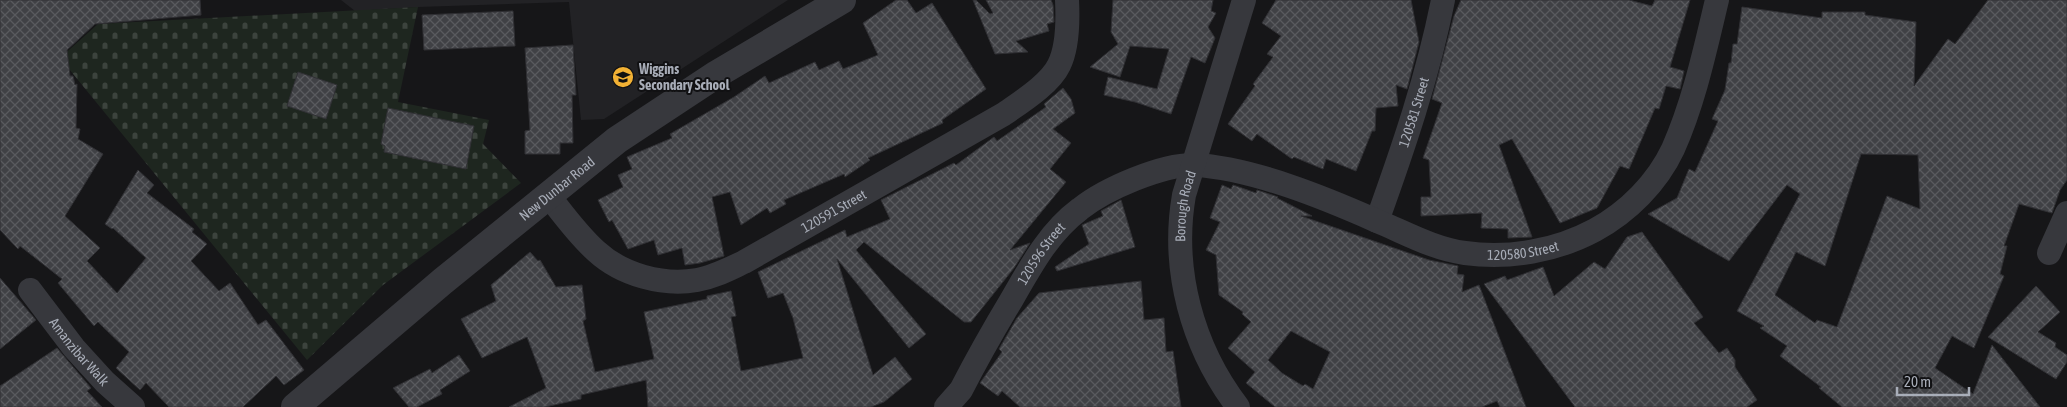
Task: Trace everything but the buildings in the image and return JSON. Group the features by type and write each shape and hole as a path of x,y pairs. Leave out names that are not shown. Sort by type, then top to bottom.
{"street":[{"name":"New Dunbar Road","path":"295,407 443,281 617,140 717,74 842,0"},
{"name":"120591 Street","path":"548,195 596,252 626,270 651,279 673,282 697,280 720,273 744,262 1004,114 1035,93 1059,66 1065,41 1068,14 1067,0"},
{"name":"Borough Road","path":"1238,407 1220,383 1208,360 1189,308 1179,248 1180,220 1184,195 1244,0"},
{"name":"120581 Street","path":"1377,221 1399,160 1426,74 1442,0"},
{"name":"120580 Street","path":"1193,165 1233,171 1269,181 1377,221 1436,247 1464,253 1490,254 1525,253 1557,247 1582,237 1608,222 1635,202 1672,151 1686,116 1717,0"},
{"name":"120596 Street","path":"946,407 961,390 1042,249 1061,226 1080,208 1112,188 1152,173 1193,165"},
{"path":"2049,253 2067,213"},
{"name":"Amanzibar Walk","path":"30,290 74,348 133,407"}],"shaded area":[{"name":"Wiggins Secondary School","path":"341,0 788,0 604,119 581,120 569,2 355,11"}],"green space":[{"path":"418,7 398,102 489,120 483,144 521,183 383,285 307,360 60,58 98,24"}],"place":[{"name":"Wiggins Secondary School","path":"623,77"}]}
